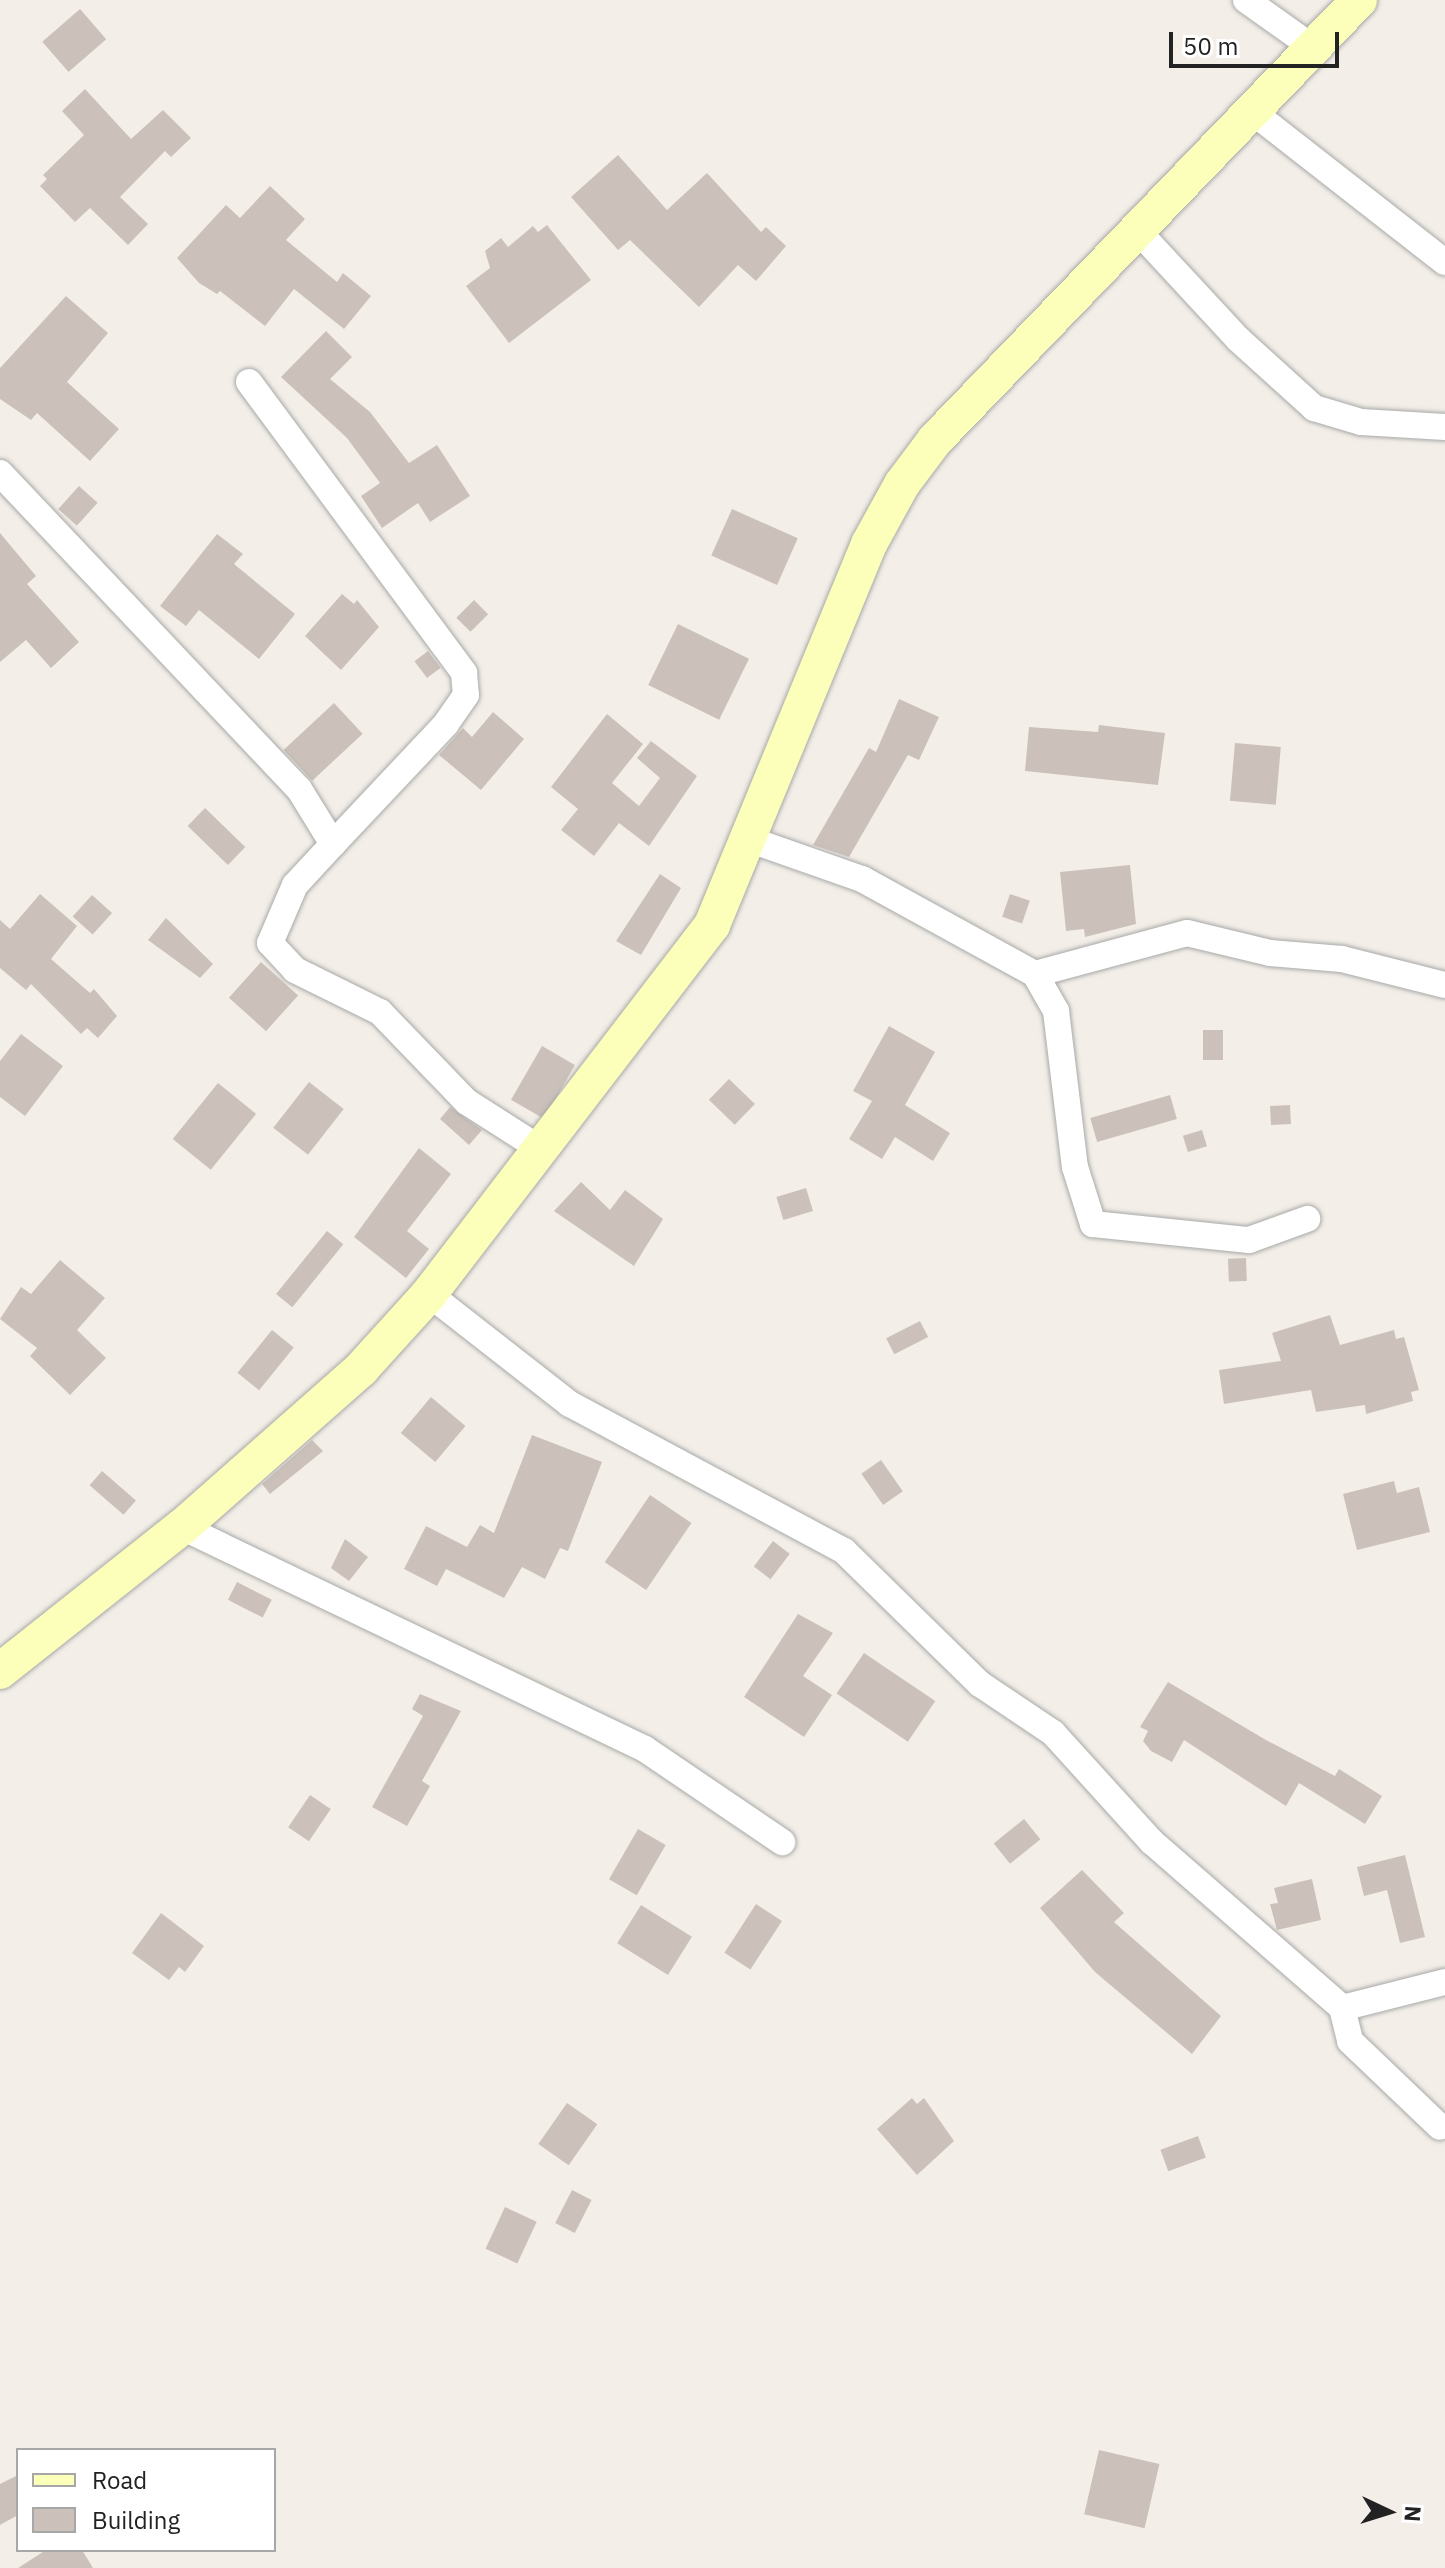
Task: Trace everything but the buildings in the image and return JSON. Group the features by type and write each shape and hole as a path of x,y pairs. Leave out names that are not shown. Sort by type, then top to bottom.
{"street":[{"path":"1246,0 1315,49"},
{"path":"0,1671 182,1527 361,1369 429,1294 712,925 751,840 869,544 902,484 935,440 1254,113 1359,0"},
{"path":"1254,113 1445,262"},
{"path":"1138,231 1238,339 1314,408 1361,422 1445,427"},
{"path":"249,382 464,673 466,695 446,724 295,885 270,943 295,970 380,1012 467,1102 539,1148"},
{"path":"0,473 299,789 333,844"},
{"path":"751,840 862,879 1035,974 1056,1011 1075,1167 1093,1224 1249,1240 1307,1219"},
{"path":"1035,974 1187,933 1270,953 1342,959 1445,985"},
{"path":"429,1294 570,1404 844,1551 980,1684 1053,1733 1152,1842 1342,2008 1350,2041 1440,2127"},
{"path":"182,1527 645,1749 782,1842"},
{"path":"1342,2008 1445,1982"}]}
